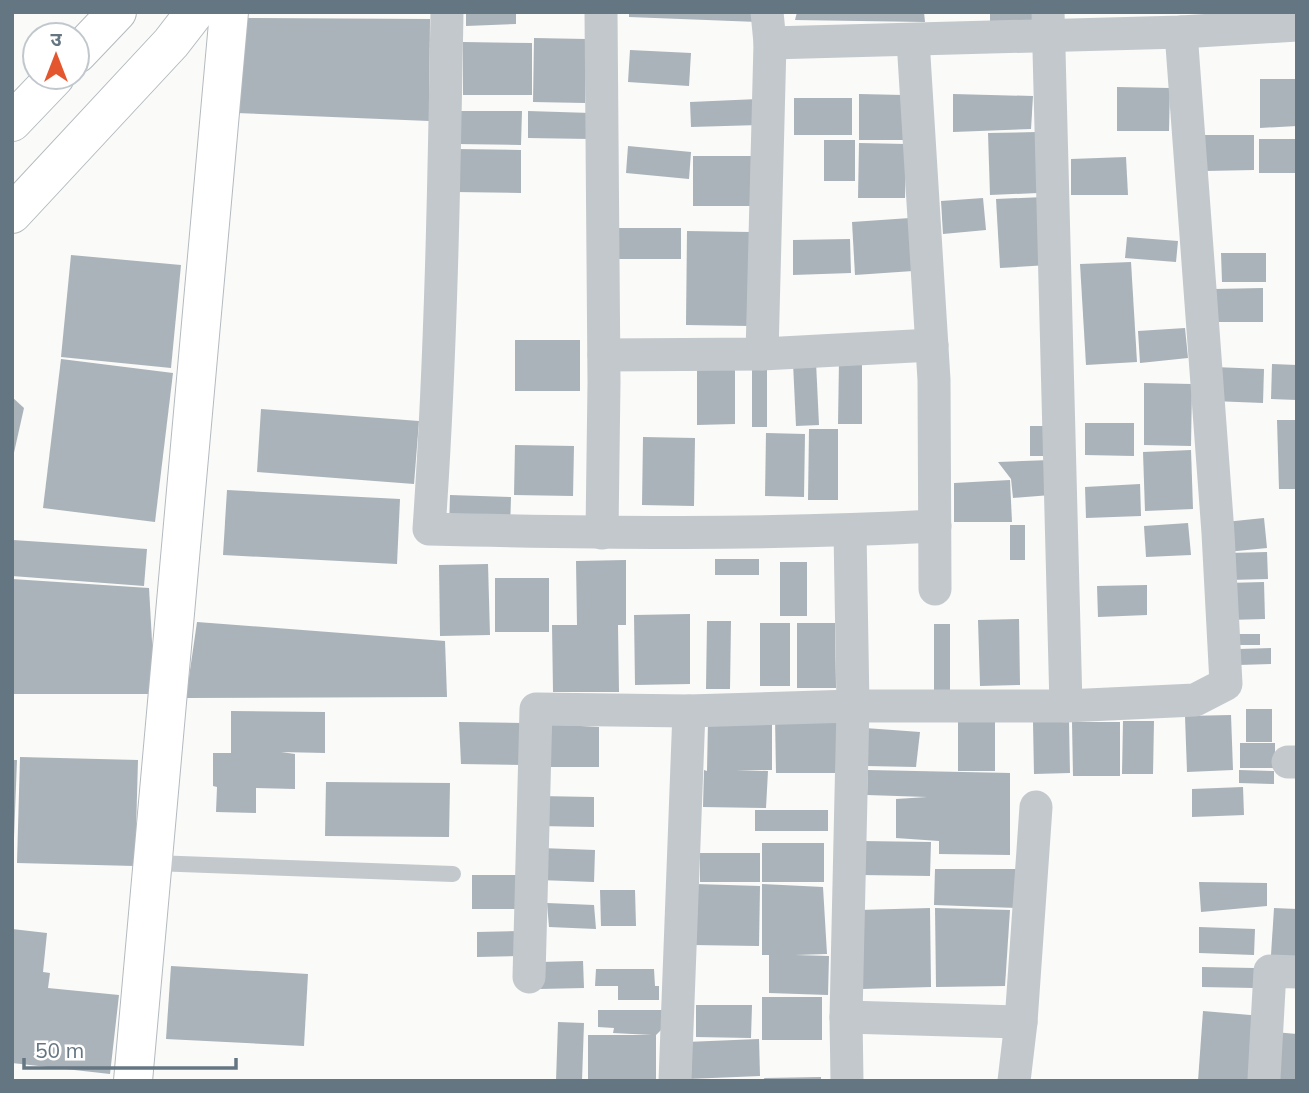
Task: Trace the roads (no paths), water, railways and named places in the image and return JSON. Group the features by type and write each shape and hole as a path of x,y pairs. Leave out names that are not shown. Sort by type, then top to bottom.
{"street":[{"path":"91,39 117,12"},
{"path":"12,214 171,43 195,12"},
{"path":"133,1081 229,12"},
{"path":"447,12 436,433 429,529 602,533 850,531 935,526"},
{"path":"601,12 604,355 602,533"},
{"path":"762,354 769,28 913,40 1048,24 1181,32 1297,26"},
{"path":"1048,24 1066,706"},
{"path":"529,976 536,709 689,711 853,706 1066,706 1195,700 1226,684 1218,533 1181,32"},
{"path":"913,40 934,380 935,589"},
{"path":"12,122 42,91"},
{"path":"604,355 762,354 932,345"},
{"path":"847,1081 853,706 850,531"},
{"path":"675,1081 689,711"},
{"path":"1014,1081 1021,1022 1036,807"},
{"path":"1264,1079 1270,971 1297,972"},
{"path":"846,1017 1021,1022"}],"lane":[{"path":"153,863 453,873"}]}
